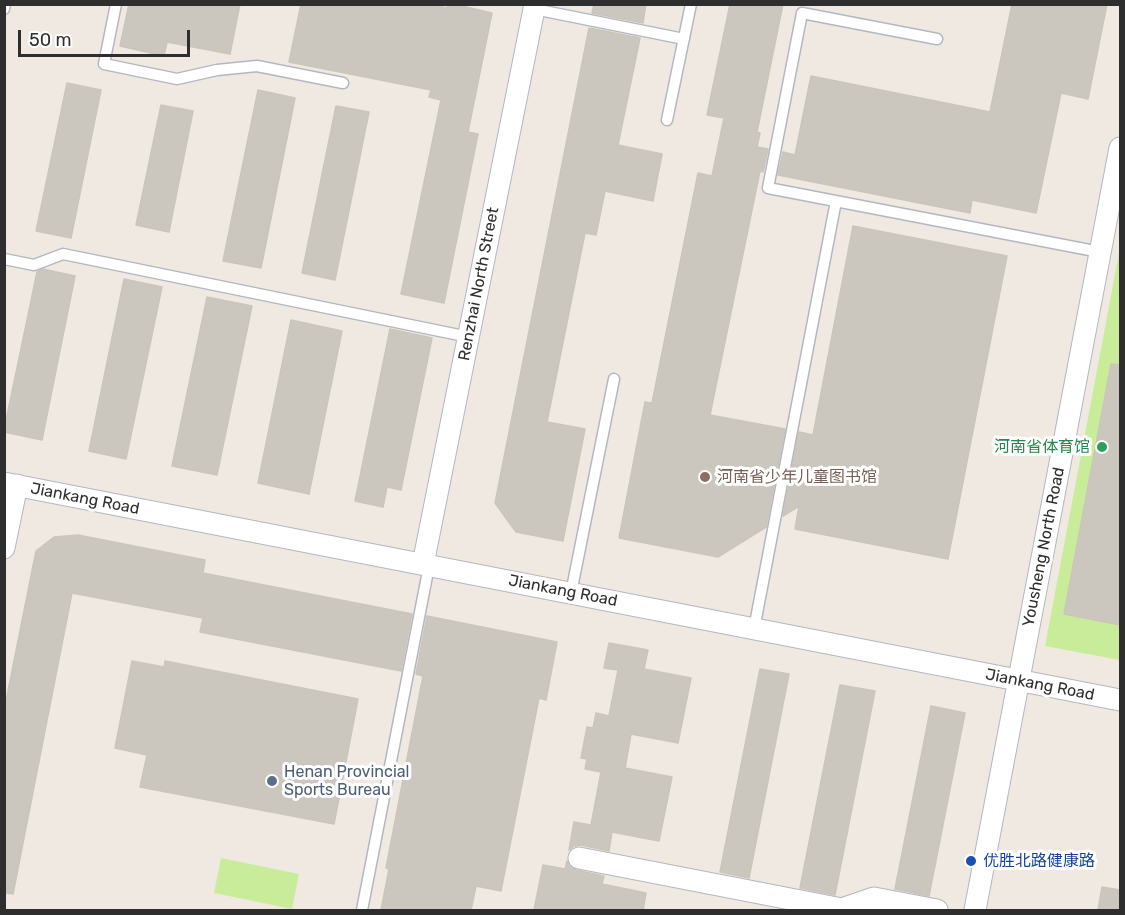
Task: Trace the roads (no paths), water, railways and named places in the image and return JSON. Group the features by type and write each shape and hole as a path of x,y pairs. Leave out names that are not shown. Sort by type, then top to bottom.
{"street":[{"name":"Renzhai North Street","path":"426,565 534,7"},
{"name":"Yousheng North Road","path":"975,910 1100,252 1109,226 1120,148"},
{"name":"Jiankang Road","path":"11,484 1120,700"},
{"path":"4,548 11,484"},
{"path":"579,858 842,909 874,898 937,910"}],"lane":[{"path":"4,9 5,4"},
{"path":"116,4 104,64 177,79 217,70 257,66 343,82"},
{"path":"667,120 691,4"},
{"path":"534,7 684,39"},
{"path":"936,39 802,13 768,188 1100,252"},
{"path":"754,629 836,201"},
{"path":"4,259 34,265 63,254 469,337"},
{"path":"571,593 614,379"},
{"path":"362,910 426,565"}],"place":[{"name":"河南省体育馆","path":"1102,447"},
{"name":"河南省少年儿童图书馆","path":"705,477"},
{"name":"Henan Provincial Sports Bureau","path":"272,781"},
{"name":"优胜北路健康路","path":"971,861"}]}
